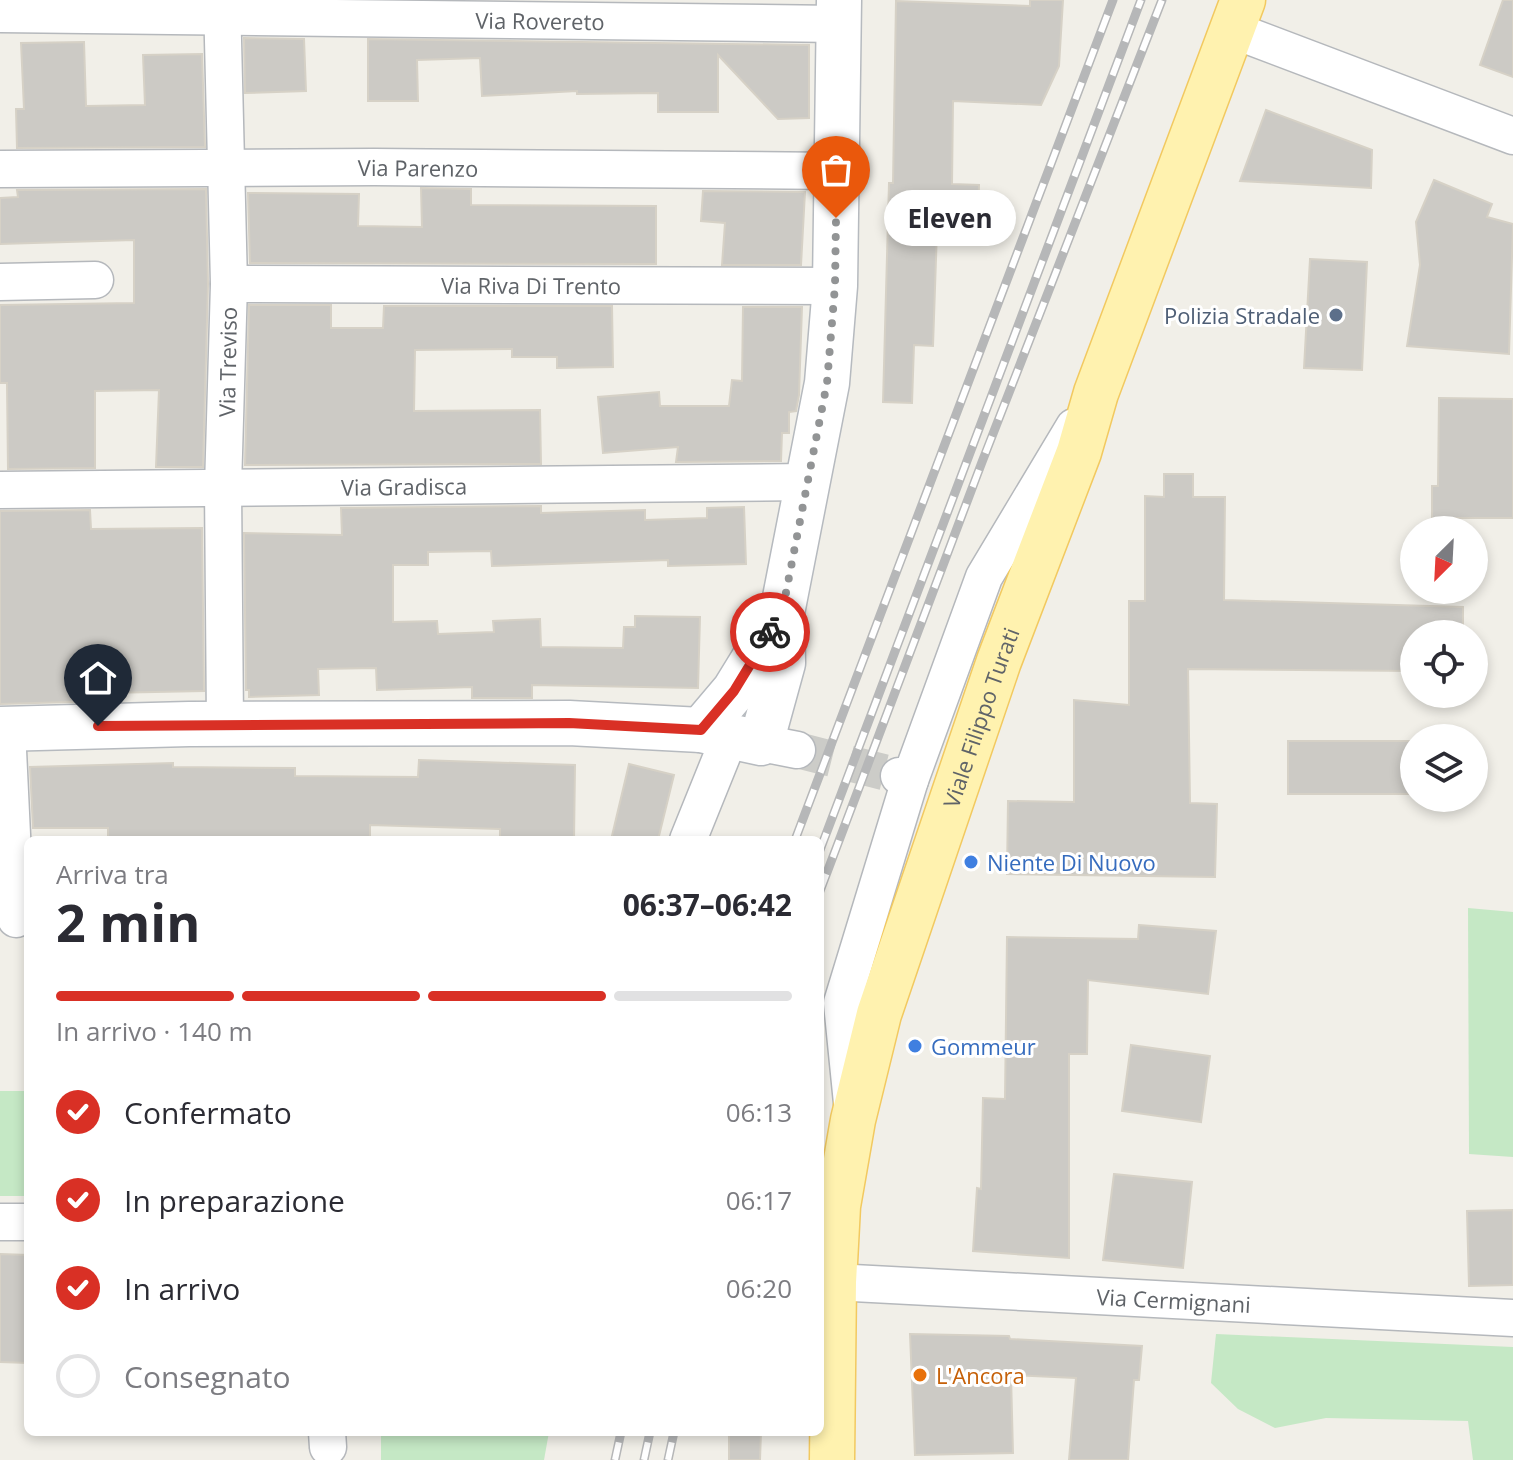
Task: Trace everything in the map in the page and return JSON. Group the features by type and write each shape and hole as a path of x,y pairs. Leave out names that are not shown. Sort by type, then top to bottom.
{"main road":[{"name":"Viale Filippo Turati","path":"832,1460 838,1206 853,1120 879,1014 999,661 1079,452 1096,393 1238,15"}],"street":[{"name":"Via Rovereto","path":"0,14 222,9 839,12"},
{"name":"Via Treviso","path":"222,9 229,284 223,487 225,724"},
{"path":"690,836 747,740 783,663 782,613 827,383 835,286 839,12"},
{"path":"1238,15 1513,136"},
{"name":"Via Parenzo","path":"0,169 837,171"},
{"path":"0,282 95,280"},
{"name":"Via Riva Di Trento","path":"229,284 835,286"},
{"path":"853,1120 842,1003 905,778 984,577 1096,393"},
{"name":"Via Gradisca","path":"0,490 809,482"},
{"path":"747,740 734,691 782,613"},
{"path":"15,919 4,729 225,724 569,723 747,740"},
{"path":"0,1222 24,1222"},
{"name":"Via Cermignani","path":"834,1282 1513,1318"}],"green space":[{"path":"1468,908 1513,912 1513,1157 1469,1154"},
{"path":"0,1091 24,1091 24,1196 0,1196"},
{"path":"1216,1334 1513,1347 1513,1460 1473,1460 1468,1421 1326,1418 1275,1428 1238,1409 1211,1383"},
{"path":"381,1436 548,1436 544,1460 381,1460"}],"building":[{"path":"1030,0 1063,0 1059,66 1041,105 953,101 952,184 979,185 978,215 958,214 958,230 937,230 933,346 914,345 912,403 883,402 889,183 893,183 896,1 1030,6"},
{"path":"1503,0 1513,0 1513,77 1480,65"},
{"path":"244,38 304,39 306,91 245,93"},
{"path":"368,39 809,45 809,118 778,119 718,55 718,112 658,112 658,93 577,94 577,91 482,96 480,58 417,60 418,101 368,101"},
{"path":"84,42 86,106 145,105 143,55 202,54 205,147 17,148 16,109 24,109 21,43"},
{"path":"1266,110 1372,150 1371,188 1240,181"},
{"path":"1434,180 1492,204 1487,217 1513,224 1509,354 1407,346 1420,265 1416,222"},
{"path":"421,188 471,189 471,205 656,206 656,264 250,263 248,193 359,194 358,226 422,227"},
{"path":"206,189 208,284 203,467 156,467 159,390 95,391 95,468 8,469 7,383 0,383 0,305 134,303 134,240 0,244 0,198 18,197 17,190"},
{"path":"703,191 805,192 801,265 722,265 725,223 701,221"},
{"name":"Polizia Stradale","path":"1310,259 1367,262 1362,370 1304,368"},
{"path":"249,305 331,305 331,328 383,328 384,306 612,306 613,367 557,368 557,357 512,357 512,349 415,350 414,411 540,410 541,464 245,465"},
{"path":"743,307 802,307 799,395 796,411 789,412 789,433 782,433 781,461 676,462 678,447 603,453 598,397 659,392 660,406 729,406 732,380 742,381"},
{"path":"1439,398 1513,399 1513,518 1432,516 1432,486 1438,486"},
{"path":"1164,474 1193,474 1193,497 1225,497 1224,600 1463,607 1463,620 1400,620 1400,671 1188,669 1190,803 1217,804 1215,877 1007,874 1008,801 1074,802 1074,700 1129,705 1129,601 1145,601 1145,496 1164,497"},
{"path":"541,506 541,513 645,510 645,520 707,518 707,508 744,507 746,564 668,566 668,560 492,566 491,551 428,552 428,565 393,565 393,622 437,621 438,634 494,632 493,621 540,619 541,647 623,648 624,627 635,627 635,616 700,617 698,688 532,685 532,698 472,698 472,687 377,690 376,668 318,669 319,695 249,697 249,690 246,690 244,533 342,535 341,508"},
{"path":"90,510 91,529 202,528 204,691 105,693 105,701 0,704 0,511"},
{"path":"1288,741 1400,741 1400,794 1288,794"},
{"path":"419,760 575,765 574,836 500,836 500,829 370,825 370,836 108,836 108,828 33,828 30,767 173,763 173,767 295,768 295,776 418,777"},
{"path":"629,764 674,775 659,836 612,836"},
{"path":"1139,925 1216,931 1208,994 1088,980 1087,1054 1069,1054 1069,1258 973,1251 977,1188 981,1189 983,1098 1005,1099 1007,937 1138,939"},
{"path":"1131,1045 1210,1056 1201,1122 1122,1111"},
{"path":"1114,1174 1192,1182 1183,1268 1103,1260"},
{"path":"1513,1210 1513,1285 1469,1286 1467,1211"},
{"path":"0,1254 24,1255 24,1363 0,1362"},
{"path":"910,1334 1009,1336 1010,1339 1142,1346 1139,1380 1134,1380 1128,1460 1069,1460 1076,1378 1011,1375 1013,1453 915,1455"},
{"path":"729,1436 761,1436 760,1460 729,1460"}],"tunnel":[{"path":"797,750 899,776"}],"railway":[{"path":"797,836 1113,0"},
{"path":"824,839 1141,0"},
{"path":"824,880 982,462 1162,0"},
{"path":"615,1460 620,1436"},
{"path":"644,1460 649,1436"},
{"path":"668,1460 673,1436"}],"way so far":[{"path":"770,632 782,613 827,383 835,286 836,218"}],"place":[{"name":"Eleven","path":"836,218"},
{"name":"Polizia Stradale","path":"1336,315"},
{"name":"Niente Di Nuovo","path":"971,862"},
{"name":"Gommeur","path":"915,1046"},
{"name":"L'Ancora","path":"920,1375"}],"route":[{"path":"98,726 569,723 701,730 734,691 770,632"}]}
